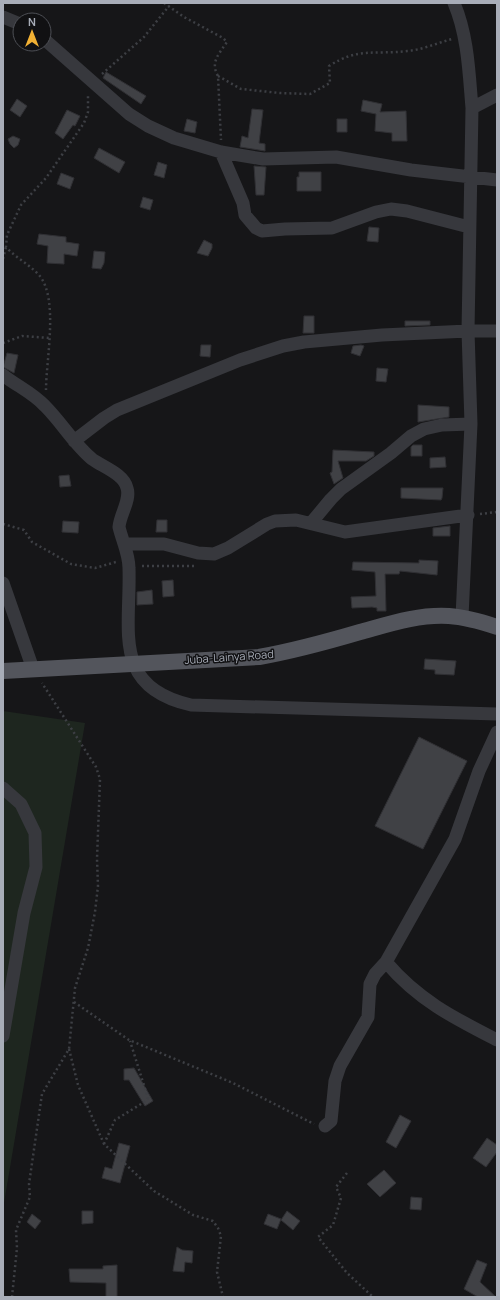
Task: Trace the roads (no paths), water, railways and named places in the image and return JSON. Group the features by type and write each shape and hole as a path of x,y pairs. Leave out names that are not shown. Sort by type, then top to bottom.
{"main road":[{"name":"Juba-Lainya Road","path":"3,671 259,657 295,651 381,626 421,617 462,617 497,627"}],"street":[{"path":"454,3 464,35 472,108 468,331 471,424 468,515 462,617"},
{"path":"52,46 129,114 148,126 174,138 221,152 263,159 336,157 411,170 497,180"},
{"path":"472,108 497,95"},
{"path":"221,152 243,203 245,215 256,228 262,231 332,228 376,212 391,209 407,210 469,227"},
{"path":"74,441 117,410 240,360 283,346 304,342 360,336 468,331 497,332"},
{"path":"5,378 31,394 45,406 85,453 124,480 127,488 127,499 120,520 130,566 127,634 128,643 135,664 150,688 166,697 191,705 497,714"},
{"path":"311,523 341,489 387,456 411,436 424,429 442,425 471,424"},
{"path":"124,544 164,544 198,553 214,554 228,548 267,524 275,521 296,520 345,532 468,515"},
{"path":"3,583 33,669"},
{"path":"325,1126 331,1121 335,1081 340,1066 368,1017 370,984 375,974 386,962 455,839 479,771 497,732"},
{"path":"3,788 21,804 35,833 36,867 24,913 3,1036"},
{"path":"386,962 402,982 418,995 497,1040"}]}
